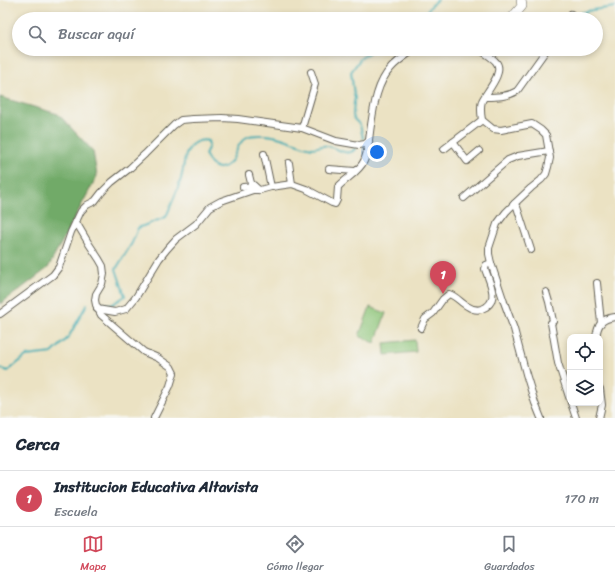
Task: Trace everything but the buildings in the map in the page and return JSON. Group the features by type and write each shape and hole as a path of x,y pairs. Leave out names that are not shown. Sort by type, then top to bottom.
{"street":[{"path":"517,12 522,6 521,0"},
{"path":"242,187 257,188 292,184 306,189 335,204 337,200 338,187 363,163 368,151 371,123 379,86 390,68 405,56"},
{"path":"488,56 497,63 499,68 496,77 482,102 482,120 493,128 502,130 532,124 546,135 549,151 550,158 546,174 506,212 497,224 489,248 491,263 514,329 526,374 541,418"},
{"path":"485,97 503,96 517,91 542,56"},
{"path":"302,128 315,84 311,72"},
{"path":"0,314 53,275 59,268 71,232 82,211 87,205 95,201 112,182 130,168 181,120 222,118 238,119 302,128 336,141 362,145 369,141"},
{"path":"444,149 482,120"},
{"path":"453,142 467,161 480,151"},
{"path":"464,198 508,160 518,156 549,151"},
{"path":"264,154 271,187"},
{"path":"289,163 292,184"},
{"path":"330,169 356,171"},
{"path":"249,175 251,183 257,188"},
{"path":"97,309 115,312 126,309 136,297 159,259 167,249 176,239 196,224 210,207 221,201 257,188"},
{"path":"514,204 517,207 531,250"},
{"path":"76,222 103,266 104,274 102,284 96,294 95,300 97,309 101,315 144,352 158,358 171,367 174,373 170,386 154,418"},
{"path":"421,328 425,319 449,294 474,309 483,309 489,305 493,294 485,269 486,265 491,263"},
{"path":"597,283 601,323"},
{"path":"546,292 549,302 558,363 567,391"},
{"path":"596,334 597,328 606,318 615,318"},
{"path":"572,406 576,418"},
{"path":"599,418 602,406"}],"green space":[{"path":"0,97 58,114 93,151 97,176 48,268 0,304"},
{"path":"370,307 386,313 375,343 359,336"},
{"path":"415,340 416,352 385,355 384,343"}],"waterway":[{"path":"426,12 435,1 438,0"},
{"path":"584,12 615,7"},
{"path":"363,138 360,125 354,119 353,115 355,98 351,72 364,56"},
{"path":"98,304 113,304 125,296 116,269 132,243 138,228 166,217 182,177 187,152 194,143 202,140 208,141 209,146 205,154 212,165 217,168 223,167 230,162 243,140 253,135 271,135 312,148 327,146 345,152 355,149"},
{"path":"0,368 8,371 26,356 52,353 68,338 87,304"}],"place":[{"name":"Institucion Educativa Altavista","path":"443,294"}]}
